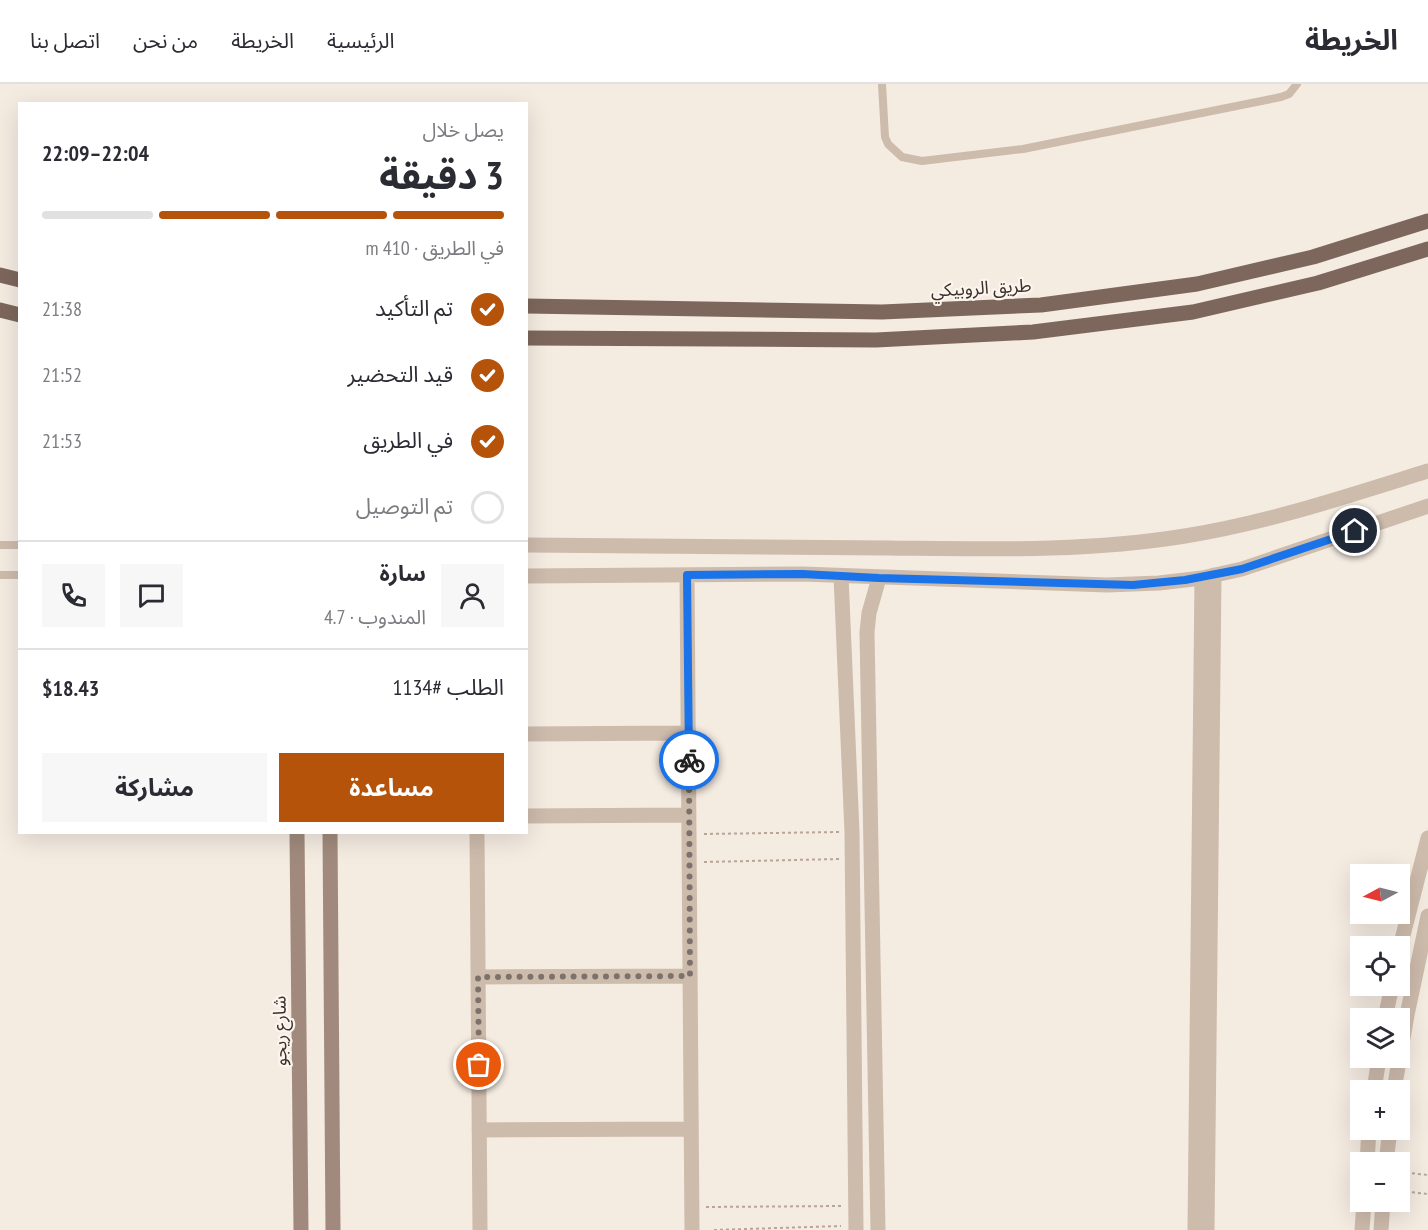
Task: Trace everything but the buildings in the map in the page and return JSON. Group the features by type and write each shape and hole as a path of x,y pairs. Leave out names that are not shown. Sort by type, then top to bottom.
{"main road":[{"name":"طريق الروبيكي","path":"528,306 882,312 1041,304 1197,284 1313,257 1428,221"},
{"path":"528,338 876,340 1033,332 1193,312 1318,283 1428,249"},
{"path":"0,275 18,280"},
{"path":"0,310 18,314"},
{"name":"شارع ريجو","path":"297,834 301,1230"},
{"path":"330,834 333,1230"}],"street":[{"path":"528,545 1007,549 1102,546 1220,529 1355,494 1428,471"},
{"path":"528,576 802,574 1107,585 1159,583 1208,576 1270,561 1428,506"},
{"path":"687,575 692,1230"},
{"path":"842,576 852,832 856,1228"},
{"path":"1195,1230 1208,576"},
{"path":"878,1230 867,632 869,614 879,578"},
{"path":"528,734 688,733"},
{"path":"1205,812 1207,1230"},
{"path":"528,816 689,815"},
{"path":"477,834 480,1230"},
{"path":"1403,936 1428,838"},
{"path":"1397,1080 1407,1015 1428,916"},
{"path":"854,955 873,953"},
{"path":"478,977 690,976"},
{"path":"479,1130 691,1129"},
{"path":"1362,1230 1363,1212"},
{"path":"1381,1230 1382,1212"}],"lane":[{"path":"882,84 885,137 888,144 902,157 922,161 1023,149 1281,97 1289,94 1297,84"},
{"path":"0,545 18,545"},
{"path":"0,575 18,575"}],"path":[{"path":"689,834 852,832"},
{"path":"689,863 852,859"},
{"path":"1410,1173 1428,1175"},
{"path":"1410,1192 1428,1194"},
{"path":"692,1207 856,1205"},
{"path":"714,1230 856,1228"}],"way so far":[{"path":"479,1065 478,977 690,976 689,760"}],"route":[{"path":"689,760 687,575 802,574 1133,585 1185,580 1242,569 1355,531"}]}
